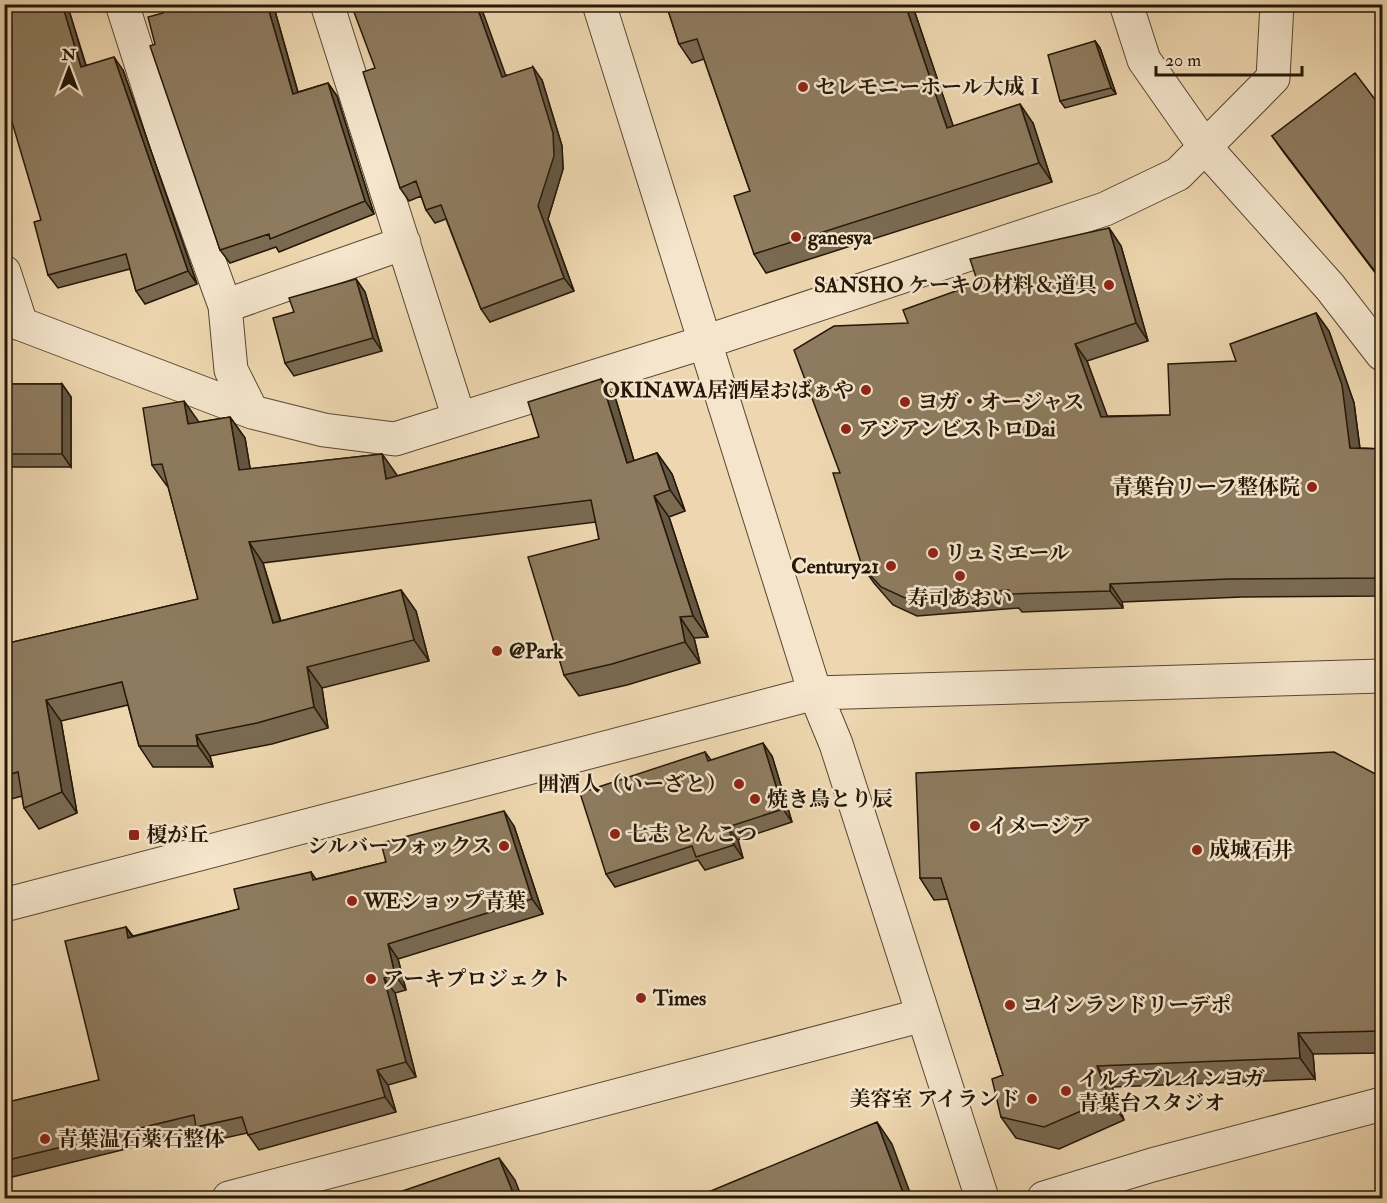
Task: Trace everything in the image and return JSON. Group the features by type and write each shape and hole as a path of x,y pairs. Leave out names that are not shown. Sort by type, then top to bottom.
{"street":[{"path":"122,4 166,145 225,306 231,370 252,412"},
{"path":"327,4 459,418"},
{"path":"599,4 815,693 836,744 982,1198"},
{"path":"1126,4 1144,60 1205,147 1330,287 1383,354"},
{"path":"4,272 13,322 252,412 324,430 394,439 705,342 1106,209 1178,174 1273,78 1277,4"},
{"path":"225,306 404,243"},
{"path":"4,905 815,693 1383,676"},
{"path":"229,1198 923,1015"},
{"path":"1044,1198 1152,1165 1383,1104"}],"building":[{"path":"4,4 62,4 81,67 114,57 188,271 136,291 126,254 48,275 34,222 41,220 4,95"},
{"path":"161,4 267,4 293,94 328,83 365,201 270,239 269,234 220,250 150,46 155,44 148,17 163,13"},
{"path":"351,4 476,4 502,77 533,67 553,133 554,156 538,206 564,278 481,309 441,205 426,210 416,181 400,188 363,72 375,68"},
{"path":"666,4 905,4 947,128 1020,104 1039,163 754,254 734,196 750,191 697,39 679,44"},
{"path":"1095,41 1111,88 1060,101 1048,55"},
{"path":"1355,73 1383,110 1383,282 1272,136"},
{"path":"1109,228 1136,323 1075,344 1101,417 1170,415 1168,364 1236,361 1230,344 1316,313 1342,385 1350,448 1383,449 1383,578 1229,579 1110,584 1110,591 1009,594 1009,590 905,598 881,587 862,566 833,473 840,473 794,350 834,326 908,323 903,310 978,283 970,259"},
{"path":"356,279 373,338 285,363 273,318 294,312 289,298"},
{"path":"601,379 627,463 657,453 670,490 654,496 693,616 680,617 685,642 612,664 564,675 528,557 599,539 591,500 249,542 273,623 401,590 414,640 307,667 314,707 257,723 196,735 198,746 139,746 122,682 46,700 62,792 24,808 18,772 4,776 4,644 198,599 162,464 152,465 143,408 184,401 188,424 230,417 239,470 382,454 386,479 539,437 528,402"},
{"path":"4,384 62,384 62,454 4,454"},
{"path":"763,743 783,809 728,827 734,845 696,857 692,846 606,874 580,793 705,752 708,761"},
{"path":"1334,752 1383,778 1383,1031 1298,1033 1300,1058 1097,1066 1109,1099 1044,1127 1001,1117 992,1079 1003,1075 941,878 920,878 916,773"},
{"path":"504,811 532,899 388,944 395,975 384,978 406,1062 377,1070 385,1097 248,1135 242,1117 196,1127 194,1115 4,1161 4,1103 99,1080 65,941 126,927 128,938 239,909 234,889 311,872 313,880 386,862 381,843"},
{"path":"877,1122 905,1198 694,1198"},
{"path":"499,1158 515,1198 382,1198"}],"place":[{"name":"セレモニーホール大成Ｉ","path":"803,87"},
{"name":"ganesya","path":"796,237"},
{"name":"SANSHO ケーキの材料＆道具","path":"1109,285"},
{"name":"OKINAWA居酒屋おばぁや","path":"866,390"},
{"name":"ヨガ・オージャス","path":"905,402"},
{"name":"アジアンビストロDai","path":"846,429"},
{"name":"青葉台リーフ整体院","path":"1312,487"},
{"name":"リュミエール","path":"933,553"},
{"name":"Century21","path":"891,566"},
{"name":"寿司あおい","path":"960,576"},
{"name":"@Park","path":"497,651"},
{"name":"囲酒人（いーざと）","path":"739,784"},
{"name":"焼き鳥とり辰","path":"755,799"},
{"name":"イメージア","path":"975,826"},
{"name":"七志 とんこつ","path":"615,834"},
{"name":"榎が丘","path":"134,835"},
{"name":"シルバーフォックス","path":"504,846"},
{"name":"成城石井","path":"1197,850"},
{"name":"WEショップ青葉","path":"352,901"},
{"name":"アーキプロジェクト","path":"371,979"},
{"name":"Times","path":"641,998"},
{"name":"コインランドリーデポ","path":"1010,1005"},
{"name":"イルチブレインヨガ 青葉台スタジオ","path":"1066,1091"},
{"name":"美容室 アイランド","path":"1032,1099"},
{"name":"青葉温石薬石整体","path":"45,1139"}]}
